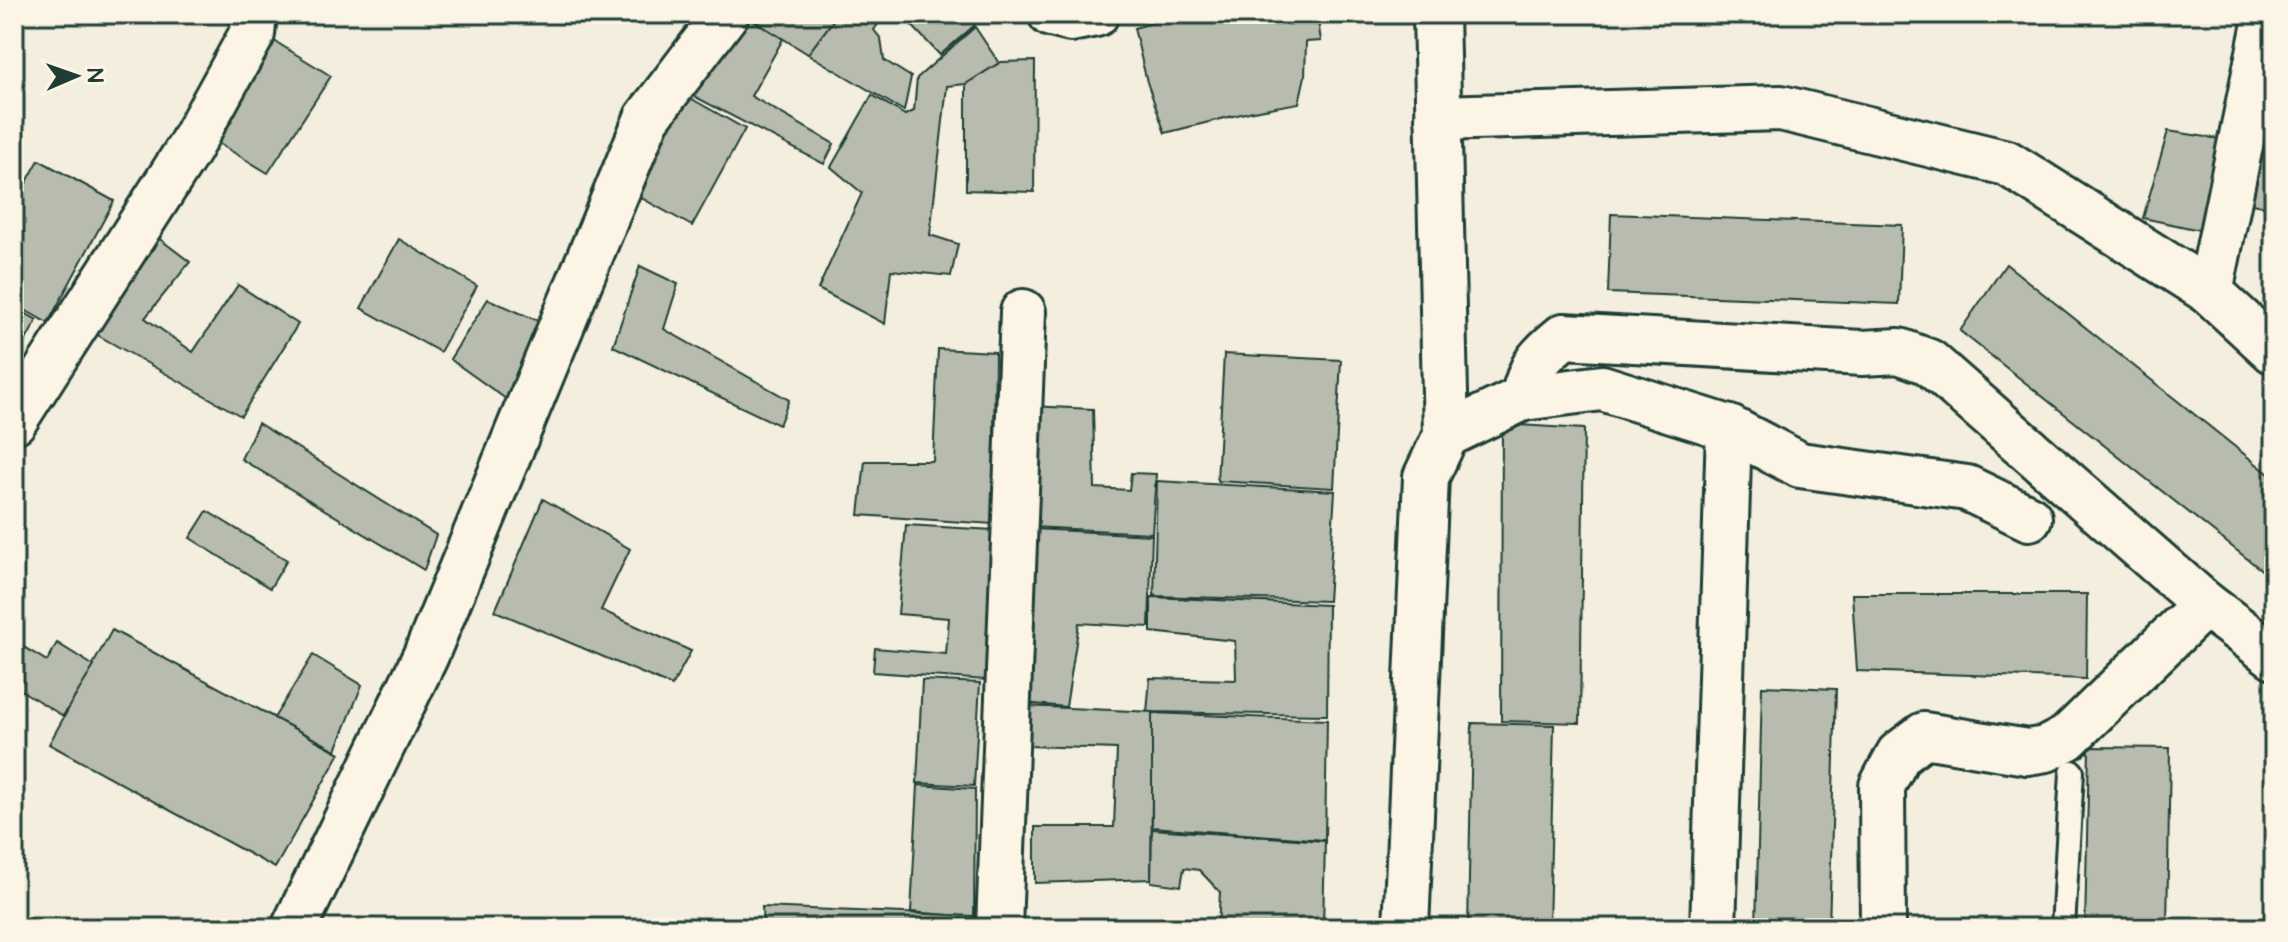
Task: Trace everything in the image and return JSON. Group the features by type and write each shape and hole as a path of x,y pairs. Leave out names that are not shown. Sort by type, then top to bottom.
{"street":[{"path":"14,421 188,150 252,34 254,14"},
{"path":"294,928 426,655 647,118 726,14"},
{"path":"1051,14 1071,19 1096,14"},
{"path":"1406,928 1426,477 1446,435 1436,14"},
{"path":"2210,292 2267,14"},
{"path":"1438,118 1781,108 2007,163 2210,292 2274,351"},
{"path":"999,928 1023,312"},
{"path":"1523,398 1529,371 1541,354 1564,336 1862,353 1899,351 1929,362 2205,604 2274,656"},
{"path":"1446,435 1523,398 1602,388 1729,428 1800,465 1967,488 2029,518"},
{"path":"1713,928 1729,428"},
{"path":"1883,928 1882,786 1899,754 1924,735 2027,752 2046,749 2067,738 2205,604"}],"lane":[{"path":"2063,928 2072,772"}],"building":[{"path":"743,14 838,14 808,54"},
{"path":"743,14 783,39 751,96 834,144 824,164 684,91"},
{"path":"838,14 885,14 874,30 881,39 884,60 911,77 904,111 808,54"},
{"path":"901,14 964,14 975,25 940,55"},
{"path":"1184,14 1317,14 1321,41 1306,42 1305,76 1299,103 1165,133 1147,82 1134,28"},
{"path":"975,27 999,63 966,84 947,86 930,235 958,244 951,276 891,270 885,324 818,289 862,193 831,167 872,95 905,115 914,111 917,78"},
{"path":"268,37 331,76 268,173 206,136"},
{"path":"1035,61 1034,192 966,190 966,84 1001,62"},
{"path":"683,94 745,129 692,226 629,191"},
{"path":"2255,116 2274,119 2274,208 2240,202"},
{"path":"2168,131 2226,140 2209,232 2143,218"},
{"path":"39,160 114,201 48,323 14,304 14,205"},
{"path":"1611,214 1902,225 1899,304 1608,293"},
{"path":"144,227 190,262 145,318 193,352 238,285 298,324 241,416 85,328"},
{"path":"399,239 477,286 440,352 361,308"},
{"path":"2006,264 2274,478 2274,580 1960,331"},
{"path":"640,266 678,284 664,329 789,400 779,425 613,346"},
{"path":"488,299 543,323 506,399 450,359"},
{"path":"14,307 37,320 14,362"},
{"path":"938,349 995,352 993,524 859,515 865,461 933,461"},
{"path":"1224,354 1341,360 1334,488 1217,481"},
{"path":"1029,406 1093,409 1095,488 1129,490 1131,473 1156,474 1152,533 1031,527"},
{"path":"258,423 436,535 424,570 241,459"},
{"path":"1502,424 1584,429 1580,723 1501,721"},
{"path":"1157,481 1335,491 1328,601 1154,596"},
{"path":"543,499 630,549 601,610 691,651 672,686 495,611"},
{"path":"207,511 287,560 270,588 190,538"},
{"path":"906,525 993,530 986,680 873,672 875,648 946,654 949,618 898,614"},
{"path":"1033,529 1152,535 1149,627 1079,623 1066,707 1024,703"},
{"path":"1852,594 2087,594 2086,679 1857,671"},
{"path":"1151,597 1328,605 1327,715 1147,712 1150,678 1236,680 1235,641 1151,632"},
{"path":"112,630 340,753 275,868 49,744"},
{"path":"14,641 47,661 57,643 94,666 63,716 14,686"},
{"path":"313,655 362,685 336,750 274,718"},
{"path":"922,680 980,683 974,786 917,783"},
{"path":"1762,686 1836,689 1829,928 1756,928"},
{"path":"1025,706 1153,712 1151,879 1035,883 1035,827 1114,827 1117,749 1028,746"},
{"path":"1152,713 1327,720 1325,840 1152,827"},
{"path":"1472,723 1554,725 1549,928 1468,928"},
{"path":"2089,747 2170,748 2167,928 2085,928"},
{"path":"918,785 975,789 974,917 911,912"},
{"path":"1152,829 1325,841 1323,928 1218,928 1220,892 1199,870 1184,868 1181,886 1151,882"},
{"path":"762,907 973,916 973,928 763,928"}]}
